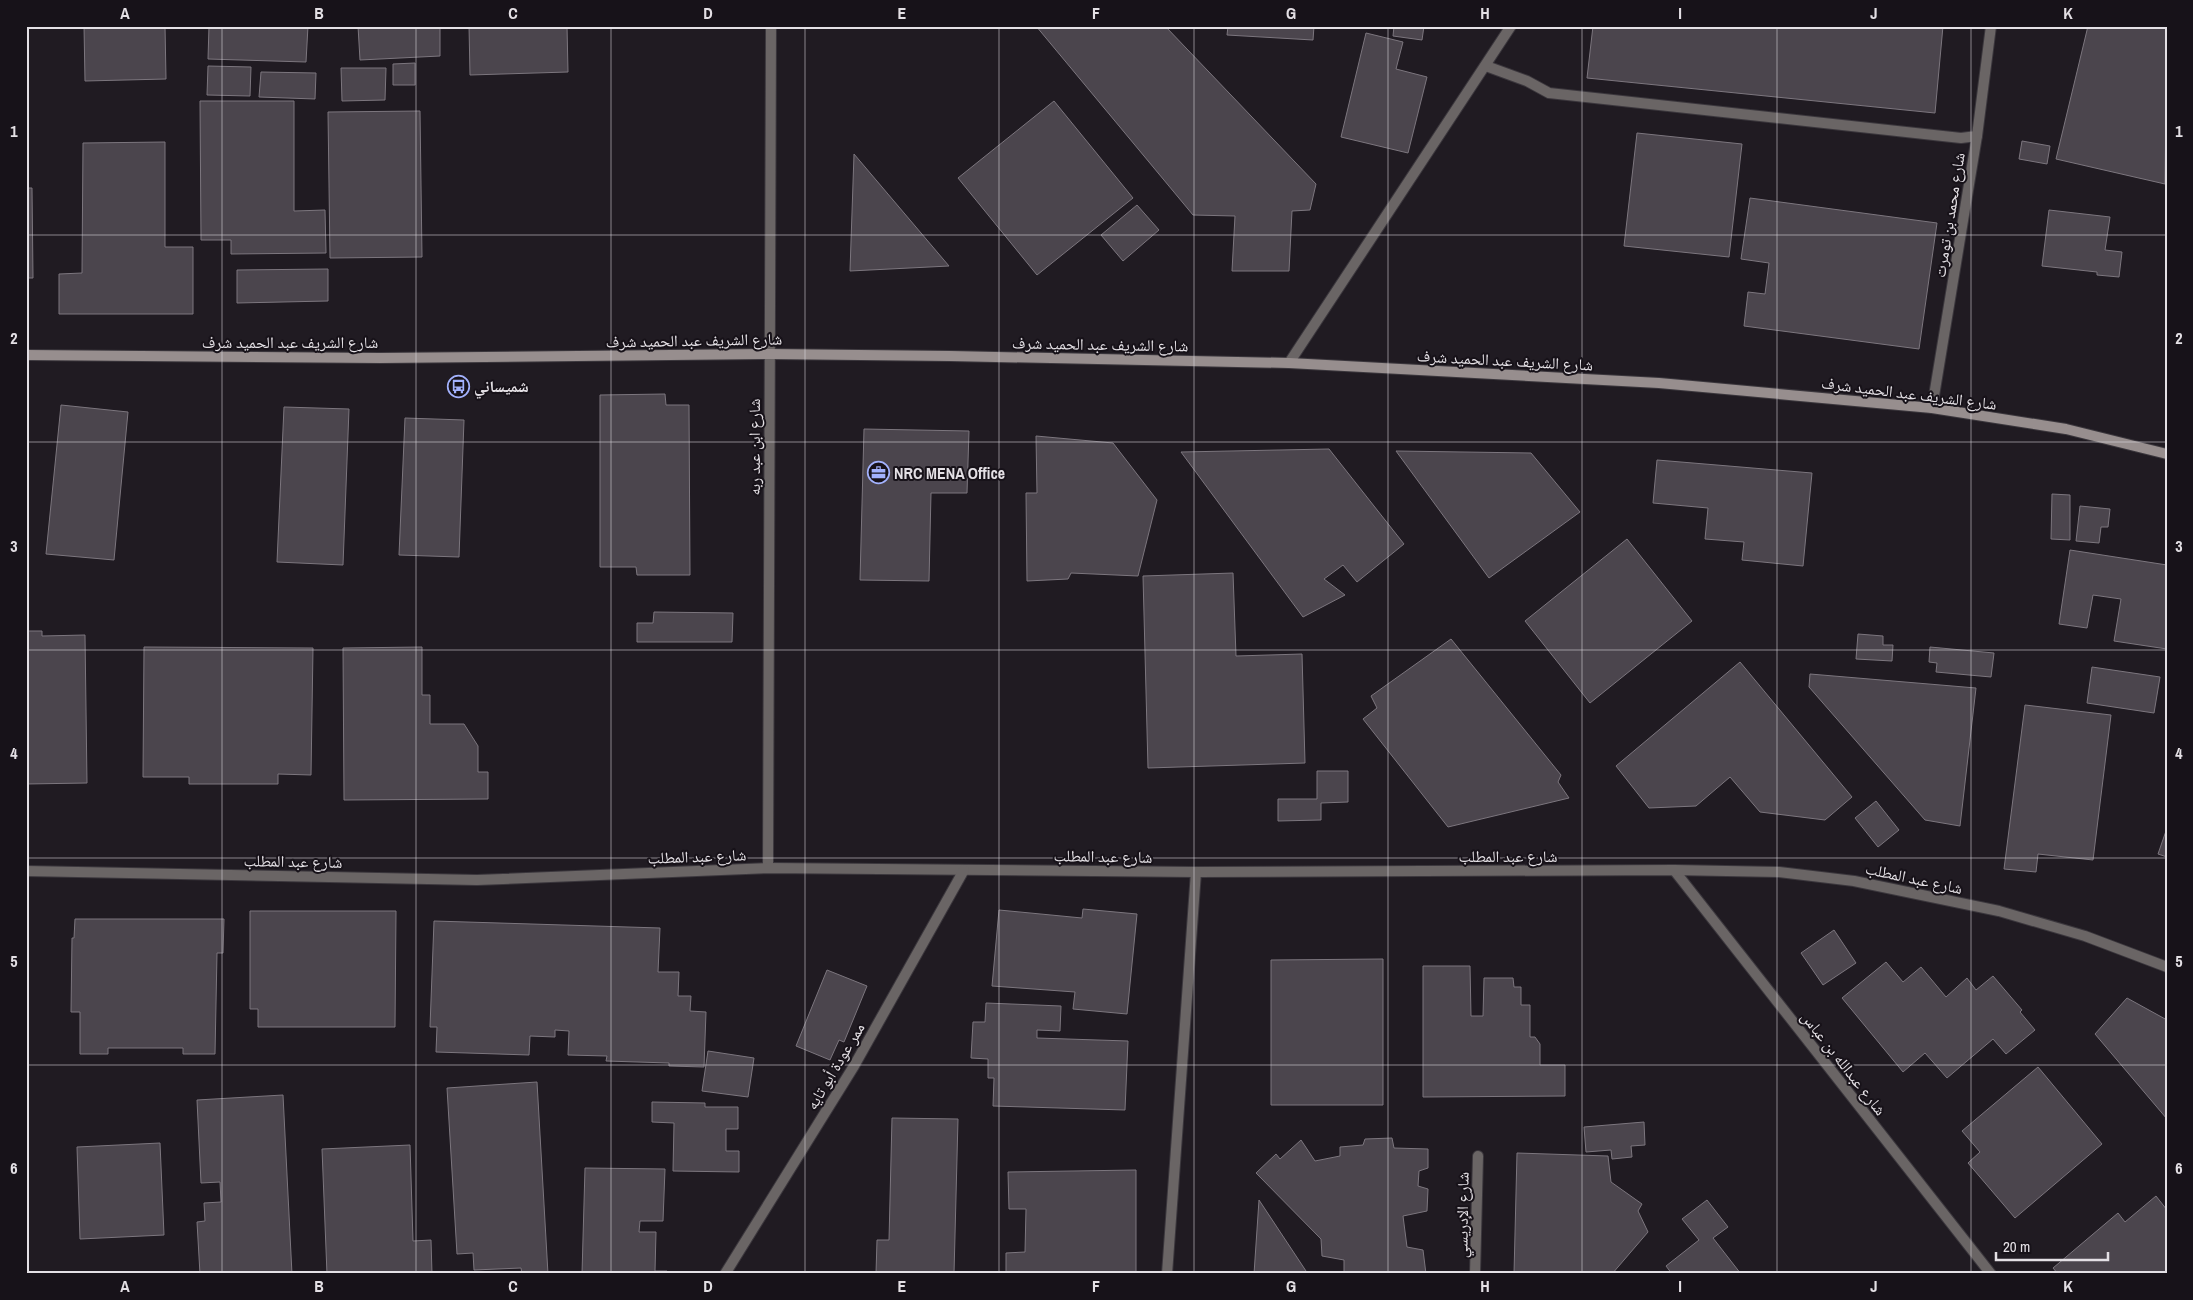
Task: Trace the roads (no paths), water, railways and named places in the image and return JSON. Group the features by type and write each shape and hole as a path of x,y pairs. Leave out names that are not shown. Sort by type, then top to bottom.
{"street":[{"name":"شارع ابن عبد ربه","path":"768,868 771,26"},
{"path":"1289,363 1511,26"},
{"name":"شارع محمد بن تومرت","path":"1932,408 1977,136 1991,26"},
{"path":"1486,66 1527,81 1549,93 1961,138 1977,136"},
{"name":"شارع الشريف عبد الحميد شرف","path":"26,355 380,358 769,354 1289,363 1659,383 1932,408 2066,429 2167,454"},
{"name":"شارع عبد المطلب","path":"26,870 478,880 768,868 1196,872 1674,870 1779,872 1854,881 1999,911 2085,936 2167,967"},
{"name":"ممر عودة أبو تايه","path":"725,1274 854,1066 964,870"},
{"name":"شارع عبدالله بن عباس","path":"1674,870 1991,1274"},
{"path":"1168,1274 1196,872"},
{"name":"شارع الإدريسي","path":"1476,1274 1478,1156"}],"place":[{"name":"شميساني","path":"458,386"},
{"name":"NRC MENA Office","path":"878,473"}]}
